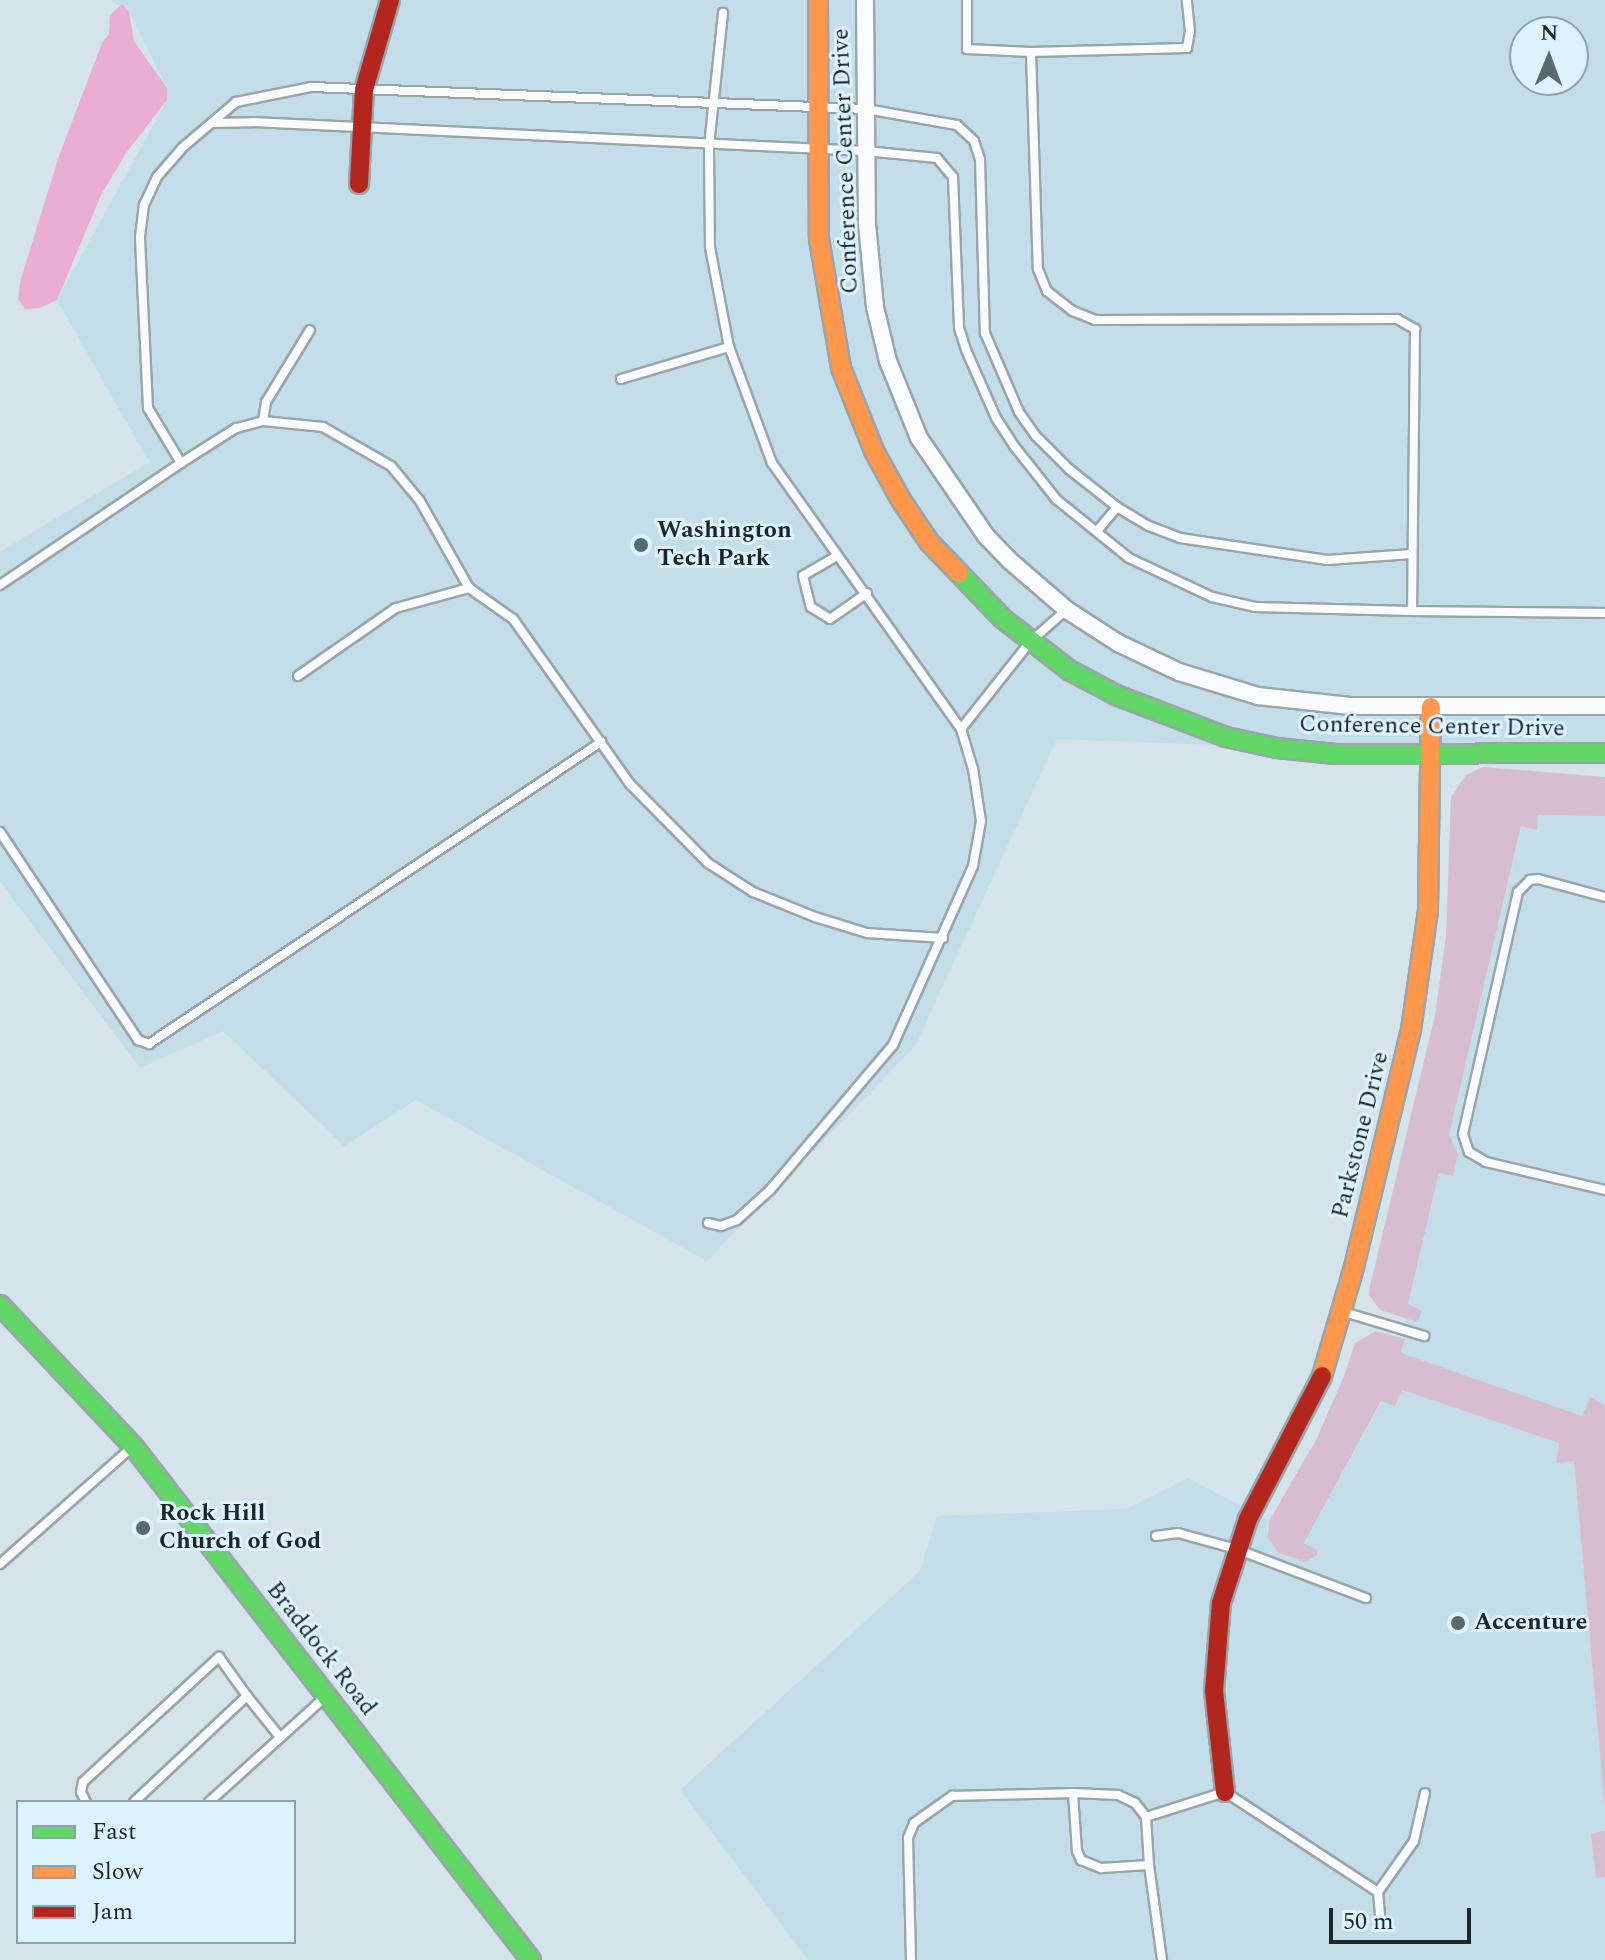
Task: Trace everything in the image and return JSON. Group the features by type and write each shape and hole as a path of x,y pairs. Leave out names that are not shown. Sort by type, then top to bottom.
{"street":[{"path":"359,184 364,90 390,0"},
{"name":"Conference Center Drive","path":"818,0 819,239 841,368 874,451 929,542 974,591 1030,642 1069,670 1116,695 1226,737 1277,748 1336,754 1605,753"},
{"name":"Conference Center Drive","path":"865,0 866,151 875,307 902,401 919,438 986,536 1067,610 1118,643 1179,672 1246,692 1303,703 1431,707 1605,706"},
{"name":"Parkstone Drive","path":"1225,1792 1214,1691 1215,1647 1221,1603 1248,1519 1322,1377 1342,1311 1422,972 1428,910 1431,707"},
{"name":"Braddock Road","path":"0,1305 133,1446 531,1960"}],"lane":[{"path":"967,0 967,49 1031,52 1187,48 1187,0"},
{"path":"708,1223 721,1226 737,1220 770,1190 893,1045 973,866 981,821 973,769 961,729 772,463 729,347 710,247 711,104 723,13"},
{"path":"1031,52 1038,269 1047,291 1073,311 1095,320 1397,319 1415,329 1412,611"},
{"path":"181,463 148,408 140,237 144,205 157,177 182,148 236,102 311,87 866,109 957,125 974,141 980,159 985,333 1000,375 1036,436 1069,469 1117,507 1149,526 1180,538 1327,560 1412,554"},
{"path":"212,123 818,152 866,151 937,158 953,177 959,328 996,418 1056,499 1129,558 1212,597 1255,607 1605,613"},
{"path":"263,421 266,402 310,330"},
{"path":"621,379 729,347"},
{"path":"0,585 236,428 263,421 323,427 391,466 420,501 469,588 513,619 630,784 708,863 753,892 815,917 867,933 943,938"},
{"path":"1097,531 1117,507"},
{"path":"837,556 803,576 811,607 830,619 867,593"},
{"path":"298,676 396,608 469,588"},
{"path":"961,729 1030,642 1067,610"},
{"path":"0,832 138,1040 149,1044 601,742"},
{"path":"1605,897 1538,879 1530,880 1518,892 1463,1134 1469,1152 1477,1159 1605,1190"},
{"path":"1342,1311 1424,1336"},
{"path":"0,1564 133,1446"},
{"path":"1156,1536 1178,1533 1236,1549 1366,1598"},
{"path":"85,1800 81,1792 83,1782 219,1657 279,1736"},
{"path":"136,1800 247,1696"},
{"path":"211,1800 327,1696"},
{"path":"1146,1817 1225,1792 1378,1892"},
{"path":"1073,1793 1077,1851 1081,1860 1101,1868 1149,1865"},
{"path":"911,1960 908,1838 914,1823 952,1796 1073,1793 1118,1795 1135,1803 1146,1817 1162,1960"},
{"path":"1380,1917 1378,1892 1414,1841 1425,1793"}],"shaded area":[{"path":"110,0 1605,0 1605,760 1057,739 915,1046 707,1261 416,1100 344,1146 223,1031 140,1068 0,882 0,552 149,462 57,300 167,100 167,88 129,11"},
{"path":"122,4 129,11 134,41 167,88 167,100 126,153 101,195 57,300 40,308 25,309 18,299 20,282 59,156 102,43 109,34 110,15"},
{"path":"1483,767 1605,777 1605,816 1538,815 1537,830 1521,826 1449,1135 1458,1154 1453,1176 1439,1173 1408,1304 1422,1311 1417,1322 1380,1310 1369,1295 1370,1286 1435,1015 1446,936 1451,797 1466,775"},
{"path":"1538,815 1605,815 1605,1405 1583,1417 1400,1353 1408,1305 1522,826"},
{"path":"1376,1331 1405,1339 1401,1353 1582,1416 1590,1397 1605,1405 1605,1810 1574,1461 1556,1463 1559,1443 1402,1390 1395,1406 1381,1401 1304,1543 1317,1550 1317,1555 1306,1562 1279,1553 1268,1538 1269,1521 1316,1440 1355,1343"},
{"path":"1402,1390 1560,1443 1574,1460 1605,1810 1605,1960 808,1960 680,1790 920,1571 937,1516 1126,1509 1188,1478 1269,1521 1266,1531 1304,1543 1382,1401"},
{"path":"1605,1831 1605,1877 1596,1878 1591,1834"}],"traffic: fast":[{"path":"959,573 1002,618 1069,670 1116,695 1226,737 1277,748 1336,754 1605,753"},
{"path":"0,1305 133,1446 531,1960"}],"traffic: slow":[{"path":"818,0 819,239 841,368 874,451 901,500 929,542 959,573"},
{"path":"1322,1376 1354,1267 1411,1030 1428,910 1431,707"}],"traffic: jam":[{"path":"359,184 364,90 390,0"},
{"path":"1225,1792 1214,1691 1221,1603 1248,1519 1322,1376"}],"place":[{"name":"Washington Tech Park","path":"641,545"},
{"name":"Rock Hill Church of God","path":"143,1528"},
{"name":"Accenture","path":"1458,1623"}]}
